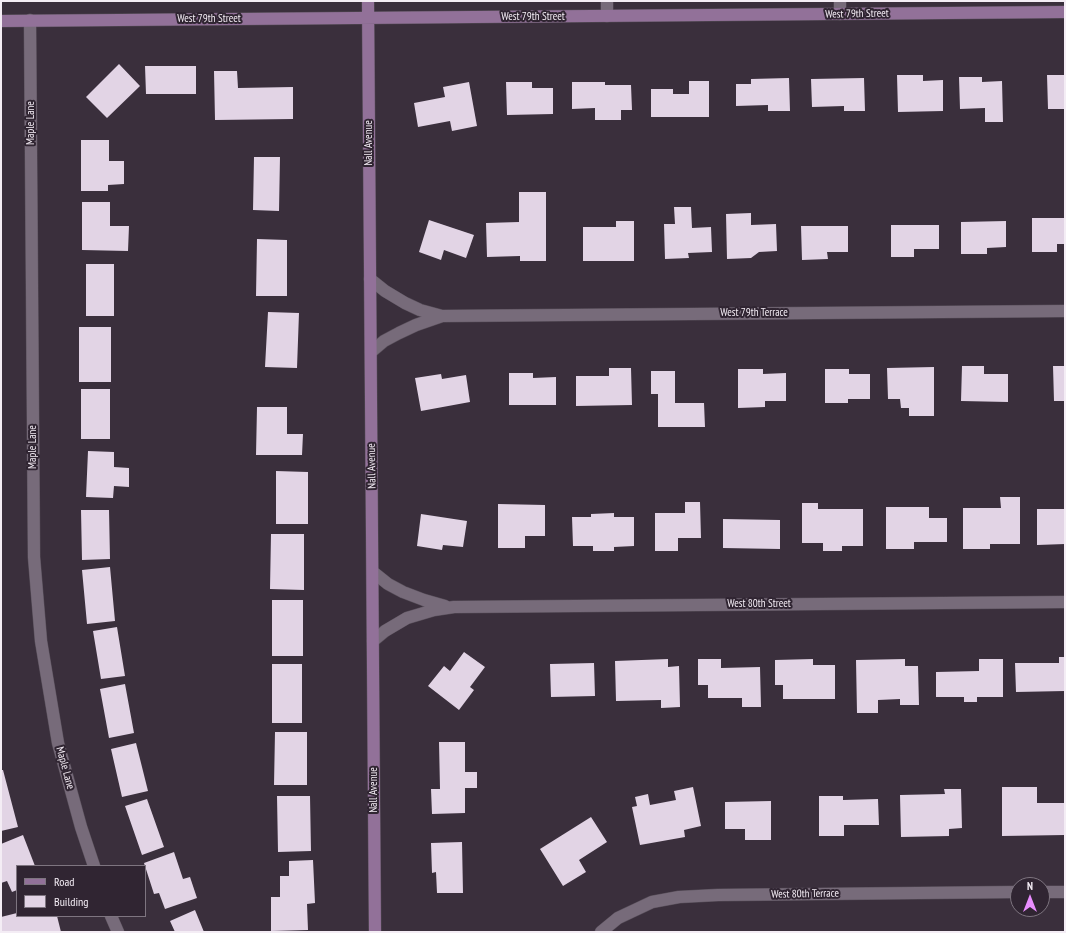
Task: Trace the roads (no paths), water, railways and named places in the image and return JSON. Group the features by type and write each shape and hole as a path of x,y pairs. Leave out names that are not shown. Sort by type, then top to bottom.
{"street":[{"name":"Nall Avenue","path":"368,1 375,932"},
{"path":"607,1 607,16"},
{"path":"840,1 840,14"},
{"name":"West 79th Street","path":"1,20 1065,12"},
{"name":"Maple Lane","path":"30,20 34,557 41,640 58,743 80,827 94,865"},
{"name":"West 79th Terrace","path":"370,279 385,291 405,303 420,310 442,316 1065,311"},
{"name":"West 79th Terrace","path":"371,352 384,341 399,333 442,316"},
{"name":"West 80th Street","path":"373,572 388,584 403,592 424,600 454,608"},
{"name":"West 80th Street","path":"373,641 385,631 407,618 434,610 454,608 1065,602"},
{"name":"West 80th Terrace","path":"601,932 618,918 652,902 679,897 718,895 1010,892"},
{"path":"1050,892 1065,892"},
{"path":"111,917 118,932"}]}
